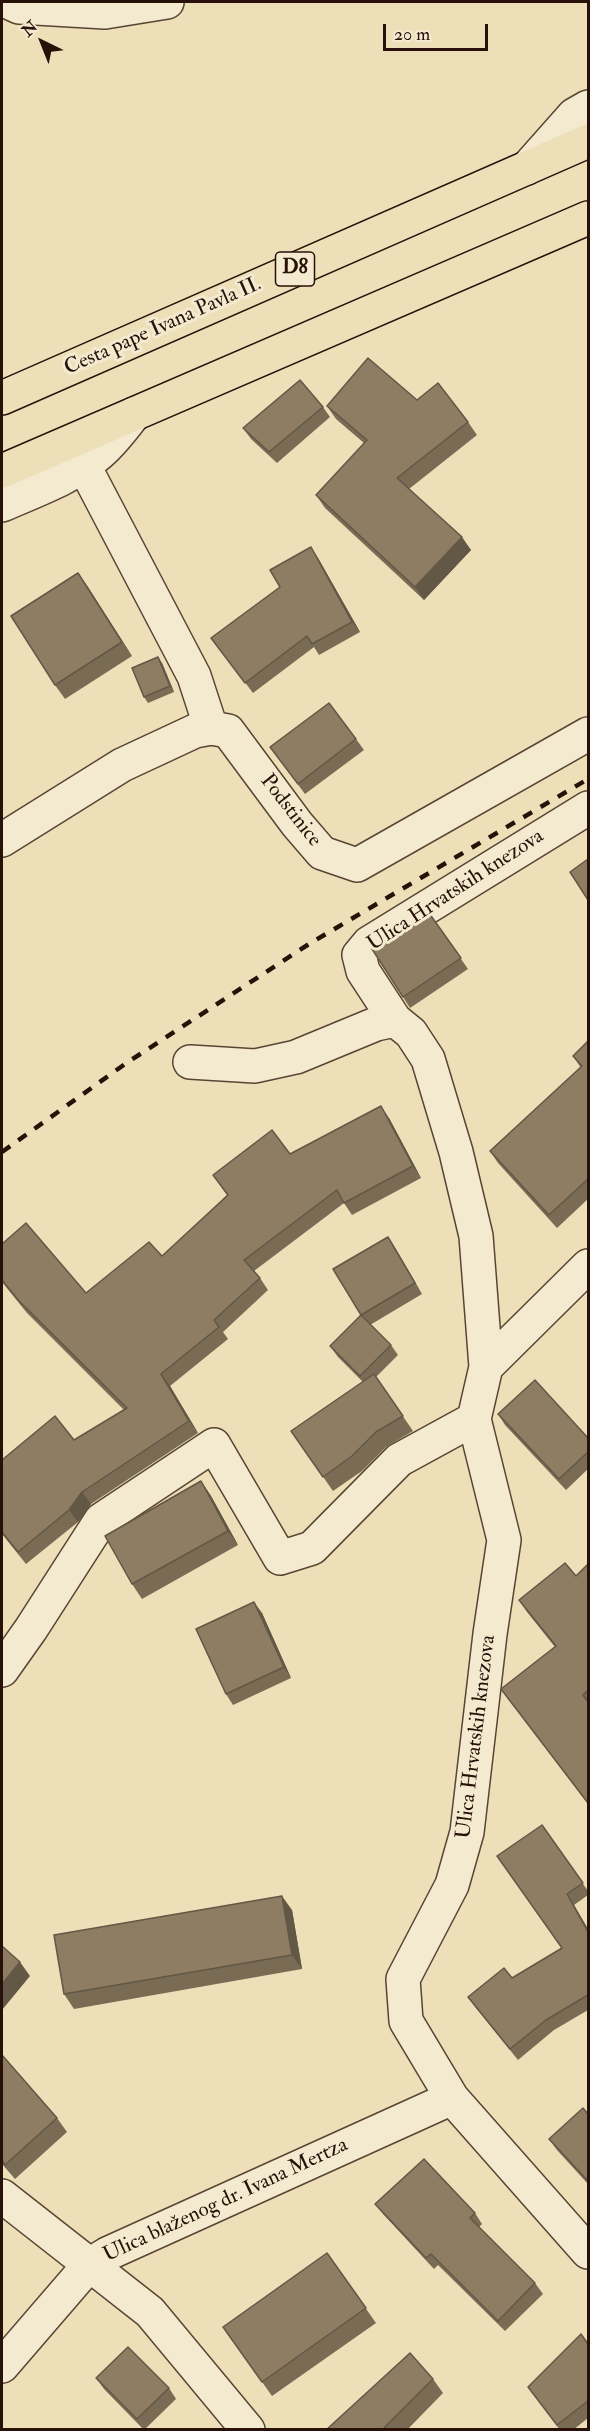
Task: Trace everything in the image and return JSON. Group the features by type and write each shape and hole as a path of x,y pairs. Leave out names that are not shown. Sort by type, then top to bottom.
{"main road":[{"name":"Cesta pape Ivana Pavla II.","path":"2,398 588,141"},
{"path":"2,471 588,218"}],"street":[{"path":"8,2 19,7 105,12 166,2"},
{"path":"527,168 574,115 588,107"},
{"path":"2,505 63,478 84,466 102,451 134,414"},
{"path":"2,840 122,765 195,731 211,728 194,676 84,466"},
{"name":"Podstinice","path":"211,728 228,731 297,824 322,853 357,865 588,734"},
{"name":"Ulica Hrvatskih knezova","path":"588,808 369,943 359,955 363,971 395,1020 411,1034 428,1059 456,1152 476,1236 486,1367 474,1419 504,1540 490,1634 467,1832 452,1885 403,1979 406,2021 452,2098 588,2252"},
{"path":"190,1062 255,1066 296,1057 376,1024 395,1020"},
{"path":"486,1367 588,1266"},
{"path":"2,1670 101,1520 214,1445 280,1558 312,1548 399,1460 474,1419"},
{"name":"Ulica blaženog dr. Ivana Mertza","path":"2,2366 89,2265 107,2254 452,2098"},
{"path":"2,2196 150,2312 248,2430"}],"building":[{"path":"368,358 417,400 438,383 468,422 397,478 462,537 415,587 316,495 367,440 327,406"},
{"path":"300,380 323,407 269,452 243,428"},
{"path":"311,547 352,622 312,644 307,636 245,683 211,638 280,587 270,570"},
{"path":"78,573 122,642 55,685 11,616"},
{"path":"158,657 170,686 144,697 132,668"},
{"path":"329,703 356,739 298,784 270,747"},
{"path":"588,859 588,900 570,872"},
{"path":"429,913 461,958 403,997 372,949"},
{"path":"588,1041 588,1179 549,1215 490,1151 582,1066 573,1056"},
{"path":"381,1106 413,1166 344,1203 337,1190 244,1260 260,1278 214,1320 219,1327 161,1374 189,1421 82,1492 69,1510 18,1552 2,1532 2,1460 55,1416 74,1440 127,1408 19,1301 2,1280 2,1244 26,1223 86,1293 149,1242 162,1256 228,1195 213,1175 272,1130 290,1154"},
{"path":"388,1237 415,1283 361,1315 333,1269"},
{"path":"361,1315 391,1345 360,1376 330,1346"},
{"path":"374,1374 403,1416 376,1432 352,1456 323,1477 291,1431"},
{"path":"535,1380 588,1438 588,1452 559,1479 498,1414"},
{"path":"201,1481 228,1531 132,1584 105,1536"},
{"path":"565,1563 576,1576 588,1564 588,1690 583,1695 588,1702 588,1803 501,1689 556,1646 519,1600"},
{"path":"254,1602 284,1667 226,1694 196,1629"},
{"path":"542,1825 583,1883 567,1894 588,1932 588,1995 546,2020 510,2049 468,1997 504,1968 512,1978 562,1948 497,1856"},
{"path":"282,1896 292,1955 64,1994 54,1935"},
{"path":"2,1946 20,1962 2,1984"},
{"path":"2,2055 57,2118 5,2165 2,2160"},
{"path":"583,2108 588,2114 588,2181 549,2139"},
{"path":"424,2159 475,2213 470,2218 535,2283 498,2321 431,2254 426,2258 375,2204"},
{"path":"327,2253 366,2308 262,2382 223,2327"},
{"path":"581,2334 588,2344 588,2401 557,2425 528,2387"},
{"path":"128,2347 169,2388 137,2419 96,2378"},
{"path":"410,2353 433,2379 382,2430 326,2430"}],"railway":[{"path":"2,1152 125,1064 309,944 588,779"}]}
